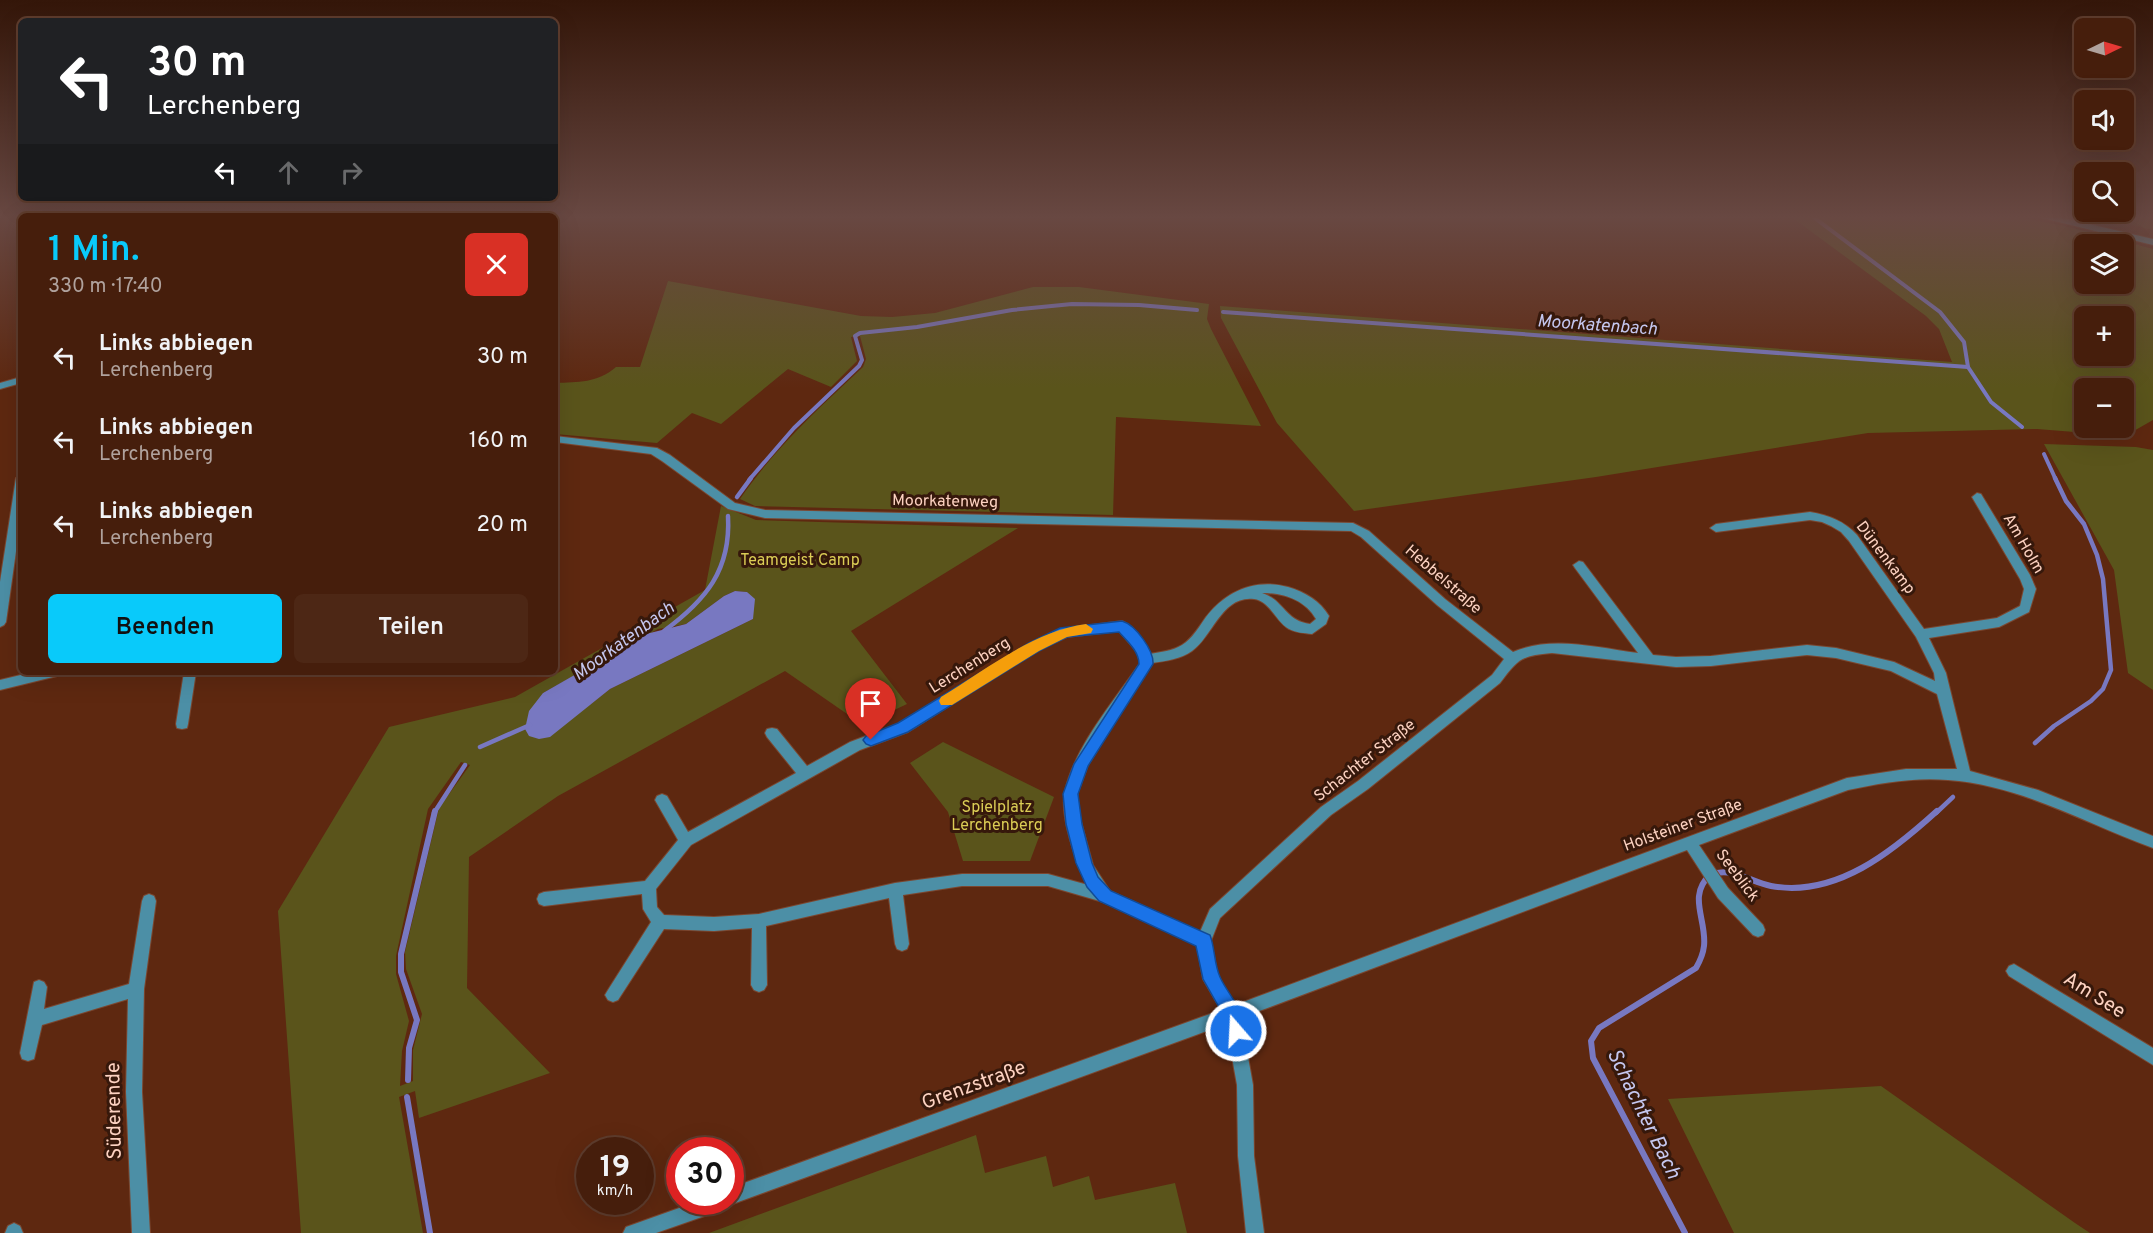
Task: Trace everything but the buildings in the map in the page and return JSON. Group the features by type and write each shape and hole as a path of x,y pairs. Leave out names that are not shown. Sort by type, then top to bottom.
{"street":[{"path":"0,386 18,381"},
{"name":"Moorkatenweg","path":"558,439 653,451 732,506 765,514 1353,527"},
{"name":"Am Holm","path":"1920,634 1999,622 2025,609 2030,589 2026,578 1977,497"},
{"path":"0,622 18,499"},
{"name":"Dünenkamp","path":"1716,528 1810,516 1824,518 1845,529 1920,634 1940,673 1943,691"},
{"name":"Hebbelstraße","path":"1353,527 1365,534 1441,602 1512,658"},
{"path":"1579,565 1650,660"},
{"path":"1105,896 1092,882 1084,863 1074,824 1071,794 1081,764 1146,664 1146,659 1169,656 1190,647 1227,601 1248,590 1286,590 1305,599 1323,616 1322,621 1312,629 1294,626 1271,601 1256,595 1240,595"},
{"name":"Lerchenberg","path":"649,887 686,841 855,746 903,728 1034,647 1065,632 1122,626 1146,659"},
{"path":"1512,658 1530,650 1552,648 1650,660 1712,661 1807,650 1836,653 1894,667 1943,691 1965,776"},
{"name":"Schachter Straße","path":"1204,941 1215,914 1326,811 1363,785 1496,679 1512,658"},
{"path":"0,685 41,675"},
{"path":"182,724 190,675"},
{"path":"772,733 806,774"},
{"name":"Holsteiner Straße","path":"1232,1014 1847,784 1895,776 1965,776 2047,799 2153,842"},
{"path":"662,800 686,841"},
{"name":"Seeblick","path":"1690,843 1731,902 1758,930"},
{"path":"660,922 714,924 759,921 895,890 962,880 1048,880 1105,896 1204,941 1211,979 1232,1014 1245,1085 1246,1156 1255,1233"},
{"path":"544,899 649,887 650,909 660,922"},
{"path":"895,890 902,944"},
{"name":"Süderende","path":"140,1233 134,1092 136,989 149,901"},
{"path":"759,921 759,985"},
{"path":"613,995 660,922"},
{"name":"Am See","path":"2014,971 2153,1057"},
{"path":"28,1053 39,987"},
{"path":"35,1019 136,989"},
{"name":"Grenzstraße","path":"744,1192 1232,1014"},
{"path":"632,1233 682,1215"}],"green space":[{"path":"1868,274 2074,274 2074,294 2134,294 2134,274 2153,274 2153,420 2134,431 2134,378 2074,378 2074,432 2037,429 1868,433 1596,477 1354,511 1277,423 1221,318 1220,306 1952,362 1939,329 1926,316"},
{"path":"668,281 861,316 892,317 935,313 1033,287 1079,287 1209,304 1207,319 1211,329 1261,426 1116,417 1113,515 755,506 740,499 753,480 798,430 863,367 866,359 860,336 851,337 857,361 831,387 788,369 721,424 692,413 657,443 558,434 558,383 595,379 616,367 640,367"},
{"path":"2044,444 2136,447 2153,450 2153,690 2128,673 2114,570"},
{"name":"Teamgeist Camp","path":"721,506 756,520 1018,528 851,631 907,704 863,725 785,671 558,796 469,857 467,988 550,1073 419,1118 415,1091 399,1097 423,1233 301,1233 278,911 389,727 515,697 558,675 558,673 705,590","holes":["735,591 747,592 753,619 610,689 591,704 543,693 658,629 686,624 724,596","461,762 470,765 439,808 405,952 406,969 422,1014 413,1050 413,1081 400,1086 402,1051 409,1021 396,974 396,956 428,809"]},
{"name":"Spielplatz Lerchenberg","path":"943,742 1054,797 1030,861 963,861 948,812 910,763"},
{"path":"1881,1086 2090,1233 1734,1233 1668,1099"},
{"path":"976,1135 985,1173 1046,1156 1053,1187 1089,1176 1095,1200 1175,1183 1187,1233 709,1233"}],"shaded area":[{"path":"735,591 747,592 755,599 753,619 610,689 550,737 539,739 529,736 525,729 529,711 543,693 646,634 686,624 724,596"}],"waterway":[{"name":"Schachter Bach","path":"1889,274 1940,312 1964,342 1968,367"},
{"name":"Moorkatenbach","path":"749,480 794,428 859,366 862,360 855,336 860,333 917,327 1012,310 1072,304 1139,305 1197,310"},
{"name":"Moorkatenbach","path":"1223,312 1968,367"},
{"name":"Schachter Bach","path":"1968,367 1991,402 2022,427"},
{"name":"Schachter Bach","path":"2044,454 2056,480"},
{"name":"Moorkatenbach","path":"737,497 751,478"},
{"name":"Schachter Bach","path":"2035,743 2054,726 2091,701 2103,689 2111,670 2103,579 2097,555 2084,524 2066,501 2055,478"},
{"name":"Moorkatenbach","path":"664,631 692,608 713,582 725,552 728,516"},
{"name":"Moorkatenbach","path":"480,747 530,725"},
{"name":"Moorkatenbach","path":"435,812 465,765"},
{"name":"Schachter Bach","path":"1936,813 1953,797"},
{"name":"Schachter Bach","path":"1685,1233 1593,1058 1591,1041 1599,1028 1696,968 1704,946 1700,891 1710,875 1733,873 1771,886 1795,888 1818,885 1862,868 1902,841 1937,811"},
{"name":"Moorkatenbach","path":"408,1080 409,1048 417,1020 401,972 401,954 435,812"},
{"name":"Moorkatenbach","path":"407,1097 430,1233"}],"slow traffic":[{"path":"946,701 1034,647 1065,632 1086,629"}],"route":[{"path":"871,740 903,728 1034,647 1065,632 1122,626 1138,645 1146,659 1146,664 1081,764 1071,794 1074,824 1084,863 1092,882 1105,896 1204,941 1211,979 1232,1014 1236,1031"}]}
